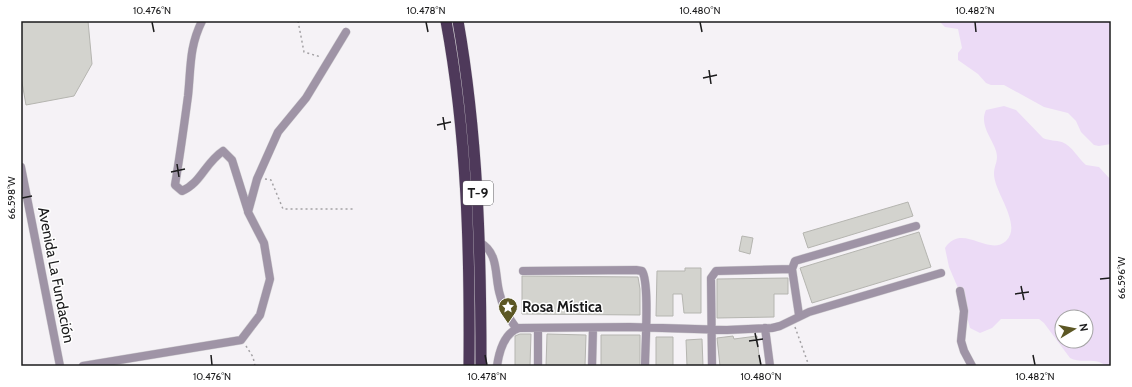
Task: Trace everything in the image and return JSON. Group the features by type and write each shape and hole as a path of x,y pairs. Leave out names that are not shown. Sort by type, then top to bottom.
{"highway":[{"name":"T-9","path":"446,21 462,138 468,234 469,366"},
{"name":"T-9","path":"458,21 467,74 477,179 481,366"}],"street":[{"path":"83,366 241,340 260,315 270,279 264,244 248,212 232,160 223,151 213,158 192,187 182,191 175,185 189,88 191,50 202,21"},
{"path":"248,212 257,179 278,132 306,98 346,32"},
{"name":"Avenida La Fundación","path":"21,167 60,366"},
{"path":"799,316 792,269 793,264 798,260 916,226"},
{"path":"479,242 487,247 492,255 499,295 508,316 517,329"},
{"path":"712,366 710,329 711,278 715,272 792,269"},
{"path":"523,271 639,270 644,274 645,279 645,366"},
{"path":"497,366 502,346 509,334 517,329 765,328 780,326 799,316 941,273"},
{"path":"960,291 964,311 961,341 966,358 972,366"},
{"path":"538,328 538,366"},
{"path":"592,366 593,328"},
{"path":"765,328 770,366"}],"path":[{"path":"298,21 304,52 329,60"},
{"path":"257,179 271,180 283,209 354,210"},
{"path":"791,320 809,366"},
{"path":"241,340 253,357 255,366"}],"shaded area":[{"path":"939,21 1111,21 1111,144 1099,146 1094,145 1081,132 1076,121 1068,113 1044,107 1004,85 991,85 986,83 978,74 958,60 958,53 962,48 958,29 945,27"},
{"path":"1004,106 1016,110 1043,138 1060,141 1066,144 1086,165 1099,167 1111,180 1111,366 1095,361 1070,358 1063,349 1094,349 1094,309 1054,309 1054,336 1039,319 1001,319 992,328 980,333 970,328 961,295 949,267 945,248 952,241 959,238 991,245 999,245 1006,241 1010,234 1011,226 1010,218 995,181 994,174 997,154 985,126 984,116 986,110"}],"building":[{"path":"21,21 88,21 92,64 74,96 26,105 21,77"},
{"path":"908,202 913,216 808,248 803,233"},
{"path":"919,232 931,267 812,303 800,268"},
{"path":"742,236 753,238 750,254 739,251"},
{"path":"685,268 701,268 701,313 684,313 682,294 673,294 673,316 656,316 657,271 685,271"},
{"path":"522,276 638,277 640,289 640,315 522,314"},
{"path":"788,278 788,294 774,294 774,317 717,318 717,279"},
{"path":"520,334 531,334 530,366 515,366 515,336"},
{"path":"547,334 586,335 585,366 546,366"},
{"path":"601,335 640,335 640,366 601,366"},
{"path":"733,336 734,339 757,336 760,366 720,366 717,338"},
{"path":"656,337 673,337 673,366 656,366"},
{"path":"702,339 703,366 687,366 686,340"}],"place":[{"name":"Rosa Mística","path":"508,324"}]}
